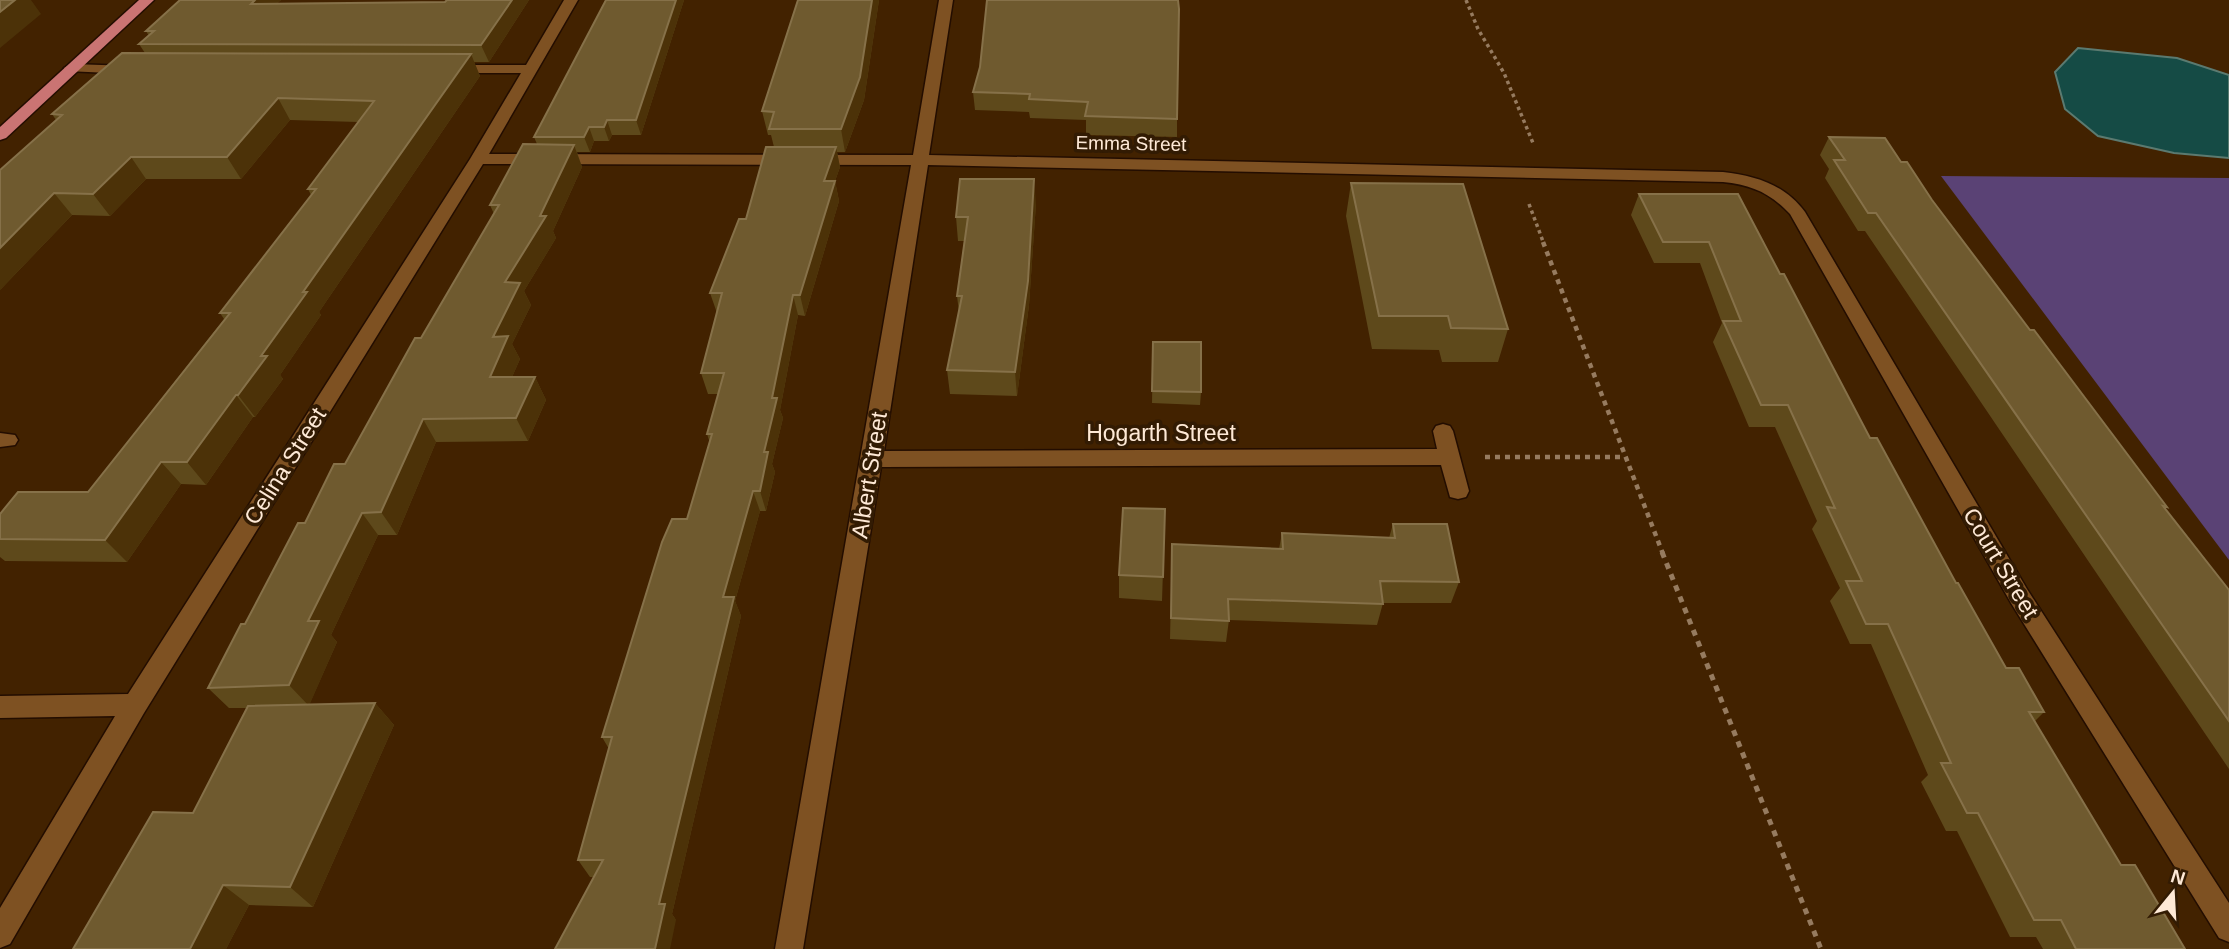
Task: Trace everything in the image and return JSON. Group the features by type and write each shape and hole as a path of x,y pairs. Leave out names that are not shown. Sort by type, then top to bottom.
{"main road":[{"path":"0,135 148,0"}],"street":[{"name":"Celina Street","path":"0,934 135,705 478,159 571,0"},
{"name":"Albert Street","path":"789,949 946,0"},
{"path":"71,68 144,69"},
{"path":"433,69 529,69"},
{"name":"Emma Street","path":"478,159 920,159 1723,177 1757,181 1780,194"},
{"name":"Court Street","path":"1780,194 1797,212 2019,596 2229,928"},
{"path":"1443,432 1458,491"},
{"name":"Hogarth Street","path":"872,459 1450,457"},
{"path":"0,707 135,705"}],"path":[{"path":"1466,0 1478,29 1504,73 1534,147"},
{"path":"1525,195 1624,457 1821,949"},
{"path":"1450,457 1624,457"}],"shaded area":[{"path":"1941,176 2229,178 2229,560"}],"water":[{"path":"2078,48 2177,58 2229,75 2229,158 2174,153 2098,136 2065,109 2055,72"}],"building":[{"path":"0,0 15,0 0,12"},
{"path":"180,0 255,0 251,4 512,0 481,45 139,44 154,31 146,31"},
{"path":"606,0 676,0 636,120 607,120 604,127 589,127 584,137 534,137"},
{"path":"798,0 872,0 860,77 841,129 769,129 774,112 762,111"},
{"path":"987,0 1178,0 1177,119 1085,116 1088,102 1029,99 1030,94 973,92 980,67"},
{"path":"122,53 471,54 261,356 267,356 187,462 161,462 105,540 0,539 0,514 18,492 88,492 230,313 220,313 316,189 308,189 374,101 278,98 227,157 131,157 93,194 54,193 0,248 0,170 62,115 52,114"},
{"path":"1829,137 1885,138 1901,162 1907,162 1932,200 2030,330 2034,330 2167,507 2163,506 2229,590 2229,721 1876,213 1868,213 1834,160 1845,160"},
{"path":"523,144 574,145 540,216 546,216 505,282 520,283 493,337 508,336 490,377 535,377 516,418 423,419 381,512 362,513 308,621 319,621 289,685 208,688 298,523 305,523 334,464 345,464 415,338 421,338 499,205 490,205"},
{"path":"766,147 836,147 824,181 835,181 800,295 793,295 772,398 777,398 764,452 768,452 760,491 753,491 723,597 734,597 659,904 665,904 655,949 555,949 603,860 578,860 612,737 602,737 662,542 672,519 687,519 712,434 707,434 724,373 701,373 722,293 710,293 739,219 746,219"},
{"path":"960,179 1034,179 1028,281 1015,372 947,370 962,296 957,296 968,217 956,217"},
{"path":"1351,183 1463,184 1508,329 1451,328 1448,316 1379,316"},
{"path":"1639,194 1738,194 1780,274 1784,274 1870,438 1877,438 2006,668 2019,668 2044,712 2029,712 2121,865 2135,865 2185,949 2076,949 2061,920 2034,920 1978,813 1967,813 1941,763 1951,763 1888,624 1866,624 1846,581 1862,581 1827,507 1835,508 1788,405 1761,405 1723,321 1741,321 1709,242 1663,242"},
{"path":"1153,342 1201,342 1201,392 1152,391"},
{"path":"1123,508 1165,509 1163,577 1119,575"},
{"path":"1393,524 1447,524 1459,582 1380,581 1383,604 1228,599 1229,621 1171,618 1172,544 1283,549 1282,533 1395,538"},
{"path":"375,703 290,887 223,885 190,949 73,949 153,812 193,813 248,706"}]}
